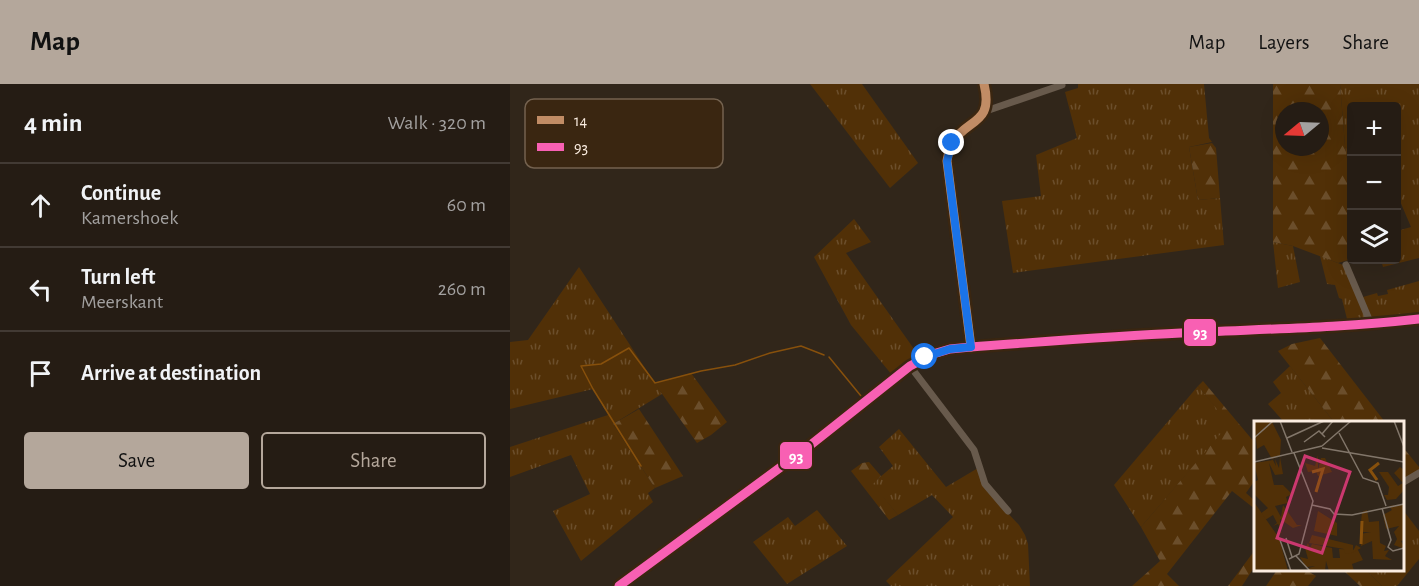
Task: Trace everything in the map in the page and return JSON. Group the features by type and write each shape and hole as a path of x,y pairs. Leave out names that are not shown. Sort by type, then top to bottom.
{"street":[{"path":"971,347 947,161 952,143 958,135 977,121 983,112 986,95 984,84"},
{"path":"983,112 1062,85"},
{"path":"1346,265 1371,324"},
{"path":"619,586 807,448 910,366 933,354 950,349 1100,337 1282,330 1419,319"},
{"path":"910,366 974,450 985,484 1008,511"},
{"path":"1404,482 1419,473"}],"green space":[{"path":"810,84 862,84 918,163 890,188"},
{"path":"1078,84 1204,84 1209,138 1212,142 1189,147 1198,200 1220,198 1224,245 1013,273 1002,201 1041,196 1036,155 1077,138 1065,92 1078,88"},
{"path":"1273,84 1340,84 1347,159 1347,260 1338,263 1293,246 1273,242"},
{"path":"1340,84 1419,84 1419,258 1401,262 1401,230 1411,227 1401,203 1401,102 1347,102 1347,159"},
{"path":"1212,143 1216,148 1220,198 1198,200 1189,147"},
{"path":"854,219 871,242 846,253 919,356 892,375 851,325 814,257"},
{"path":"1273,242 1293,246 1300,282 1278,288"},
{"path":"1320,256 1343,265 1368,322 1348,323 1342,299 1339,298 1335,285 1327,284"},
{"path":"579,267 662,394 613,424 655,488 648,493 653,502 581,561 553,511 590,494 571,455 510,477 510,447 608,415 593,389 510,409 510,342 528,340"},
{"path":"1419,281 1419,314 1372,320 1363,297 1377,293 1378,296 1388,294 1387,290"},
{"path":"1320,338 1384,421 1333,421 1278,351 1292,344"},
{"path":"1290,366 1333,421 1283,421 1268,404 1281,393 1273,382"},
{"path":"691,373 727,422 697,443 655,384"},
{"path":"1203,381 1254,442 1254,481 1246,493 1254,500 1254,508 1232,491 1167,574 1179,586 1132,586 1160,561 1141,527 1229,424 1198,386"},
{"path":"1198,386 1230,424 1141,527 1114,485"},
{"path":"639,409 683,476 655,488 613,424"},
{"path":"899,429 946,487 978,468 986,490 1019,525 1025,535 1028,544 1030,586 891,586 886,581 953,517 932,495 898,515 872,484 893,466 879,447"},
{"path":"1404,448 1419,467 1419,471 1404,479"},
{"path":"869,462 881,476 873,484 898,515 889,520 851,471 862,463"},
{"path":"817,510 847,546 787,584 753,542 788,517 795,526"},
{"path":"1404,511 1419,531 1419,559 1397,586 1382,586 1367,571 1404,571"},
{"path":"1254,551 1254,568 1242,586 1228,586"},
{"path":"1276,571 1308,571 1316,576 1308,586 1266,586"},
{"path":"1344,571 1367,571 1382,586 1360,586"}],"waterway":[{"path":"641,466 581,366 601,364 629,348 655,383 735,365 770,353 801,346 824,355"},
{"path":"829,357 861,396"}],"transit line":[{"name":"14","path":"971,347 947,161 952,143 982,114 986,97 984,84"},
{"name":"93","path":"619,586 808,447 910,366 933,354 950,349 1076,339 1330,326 1419,319"}],"route":[{"path":"925,357 950,349 971,347 947,161 952,143"}]}
